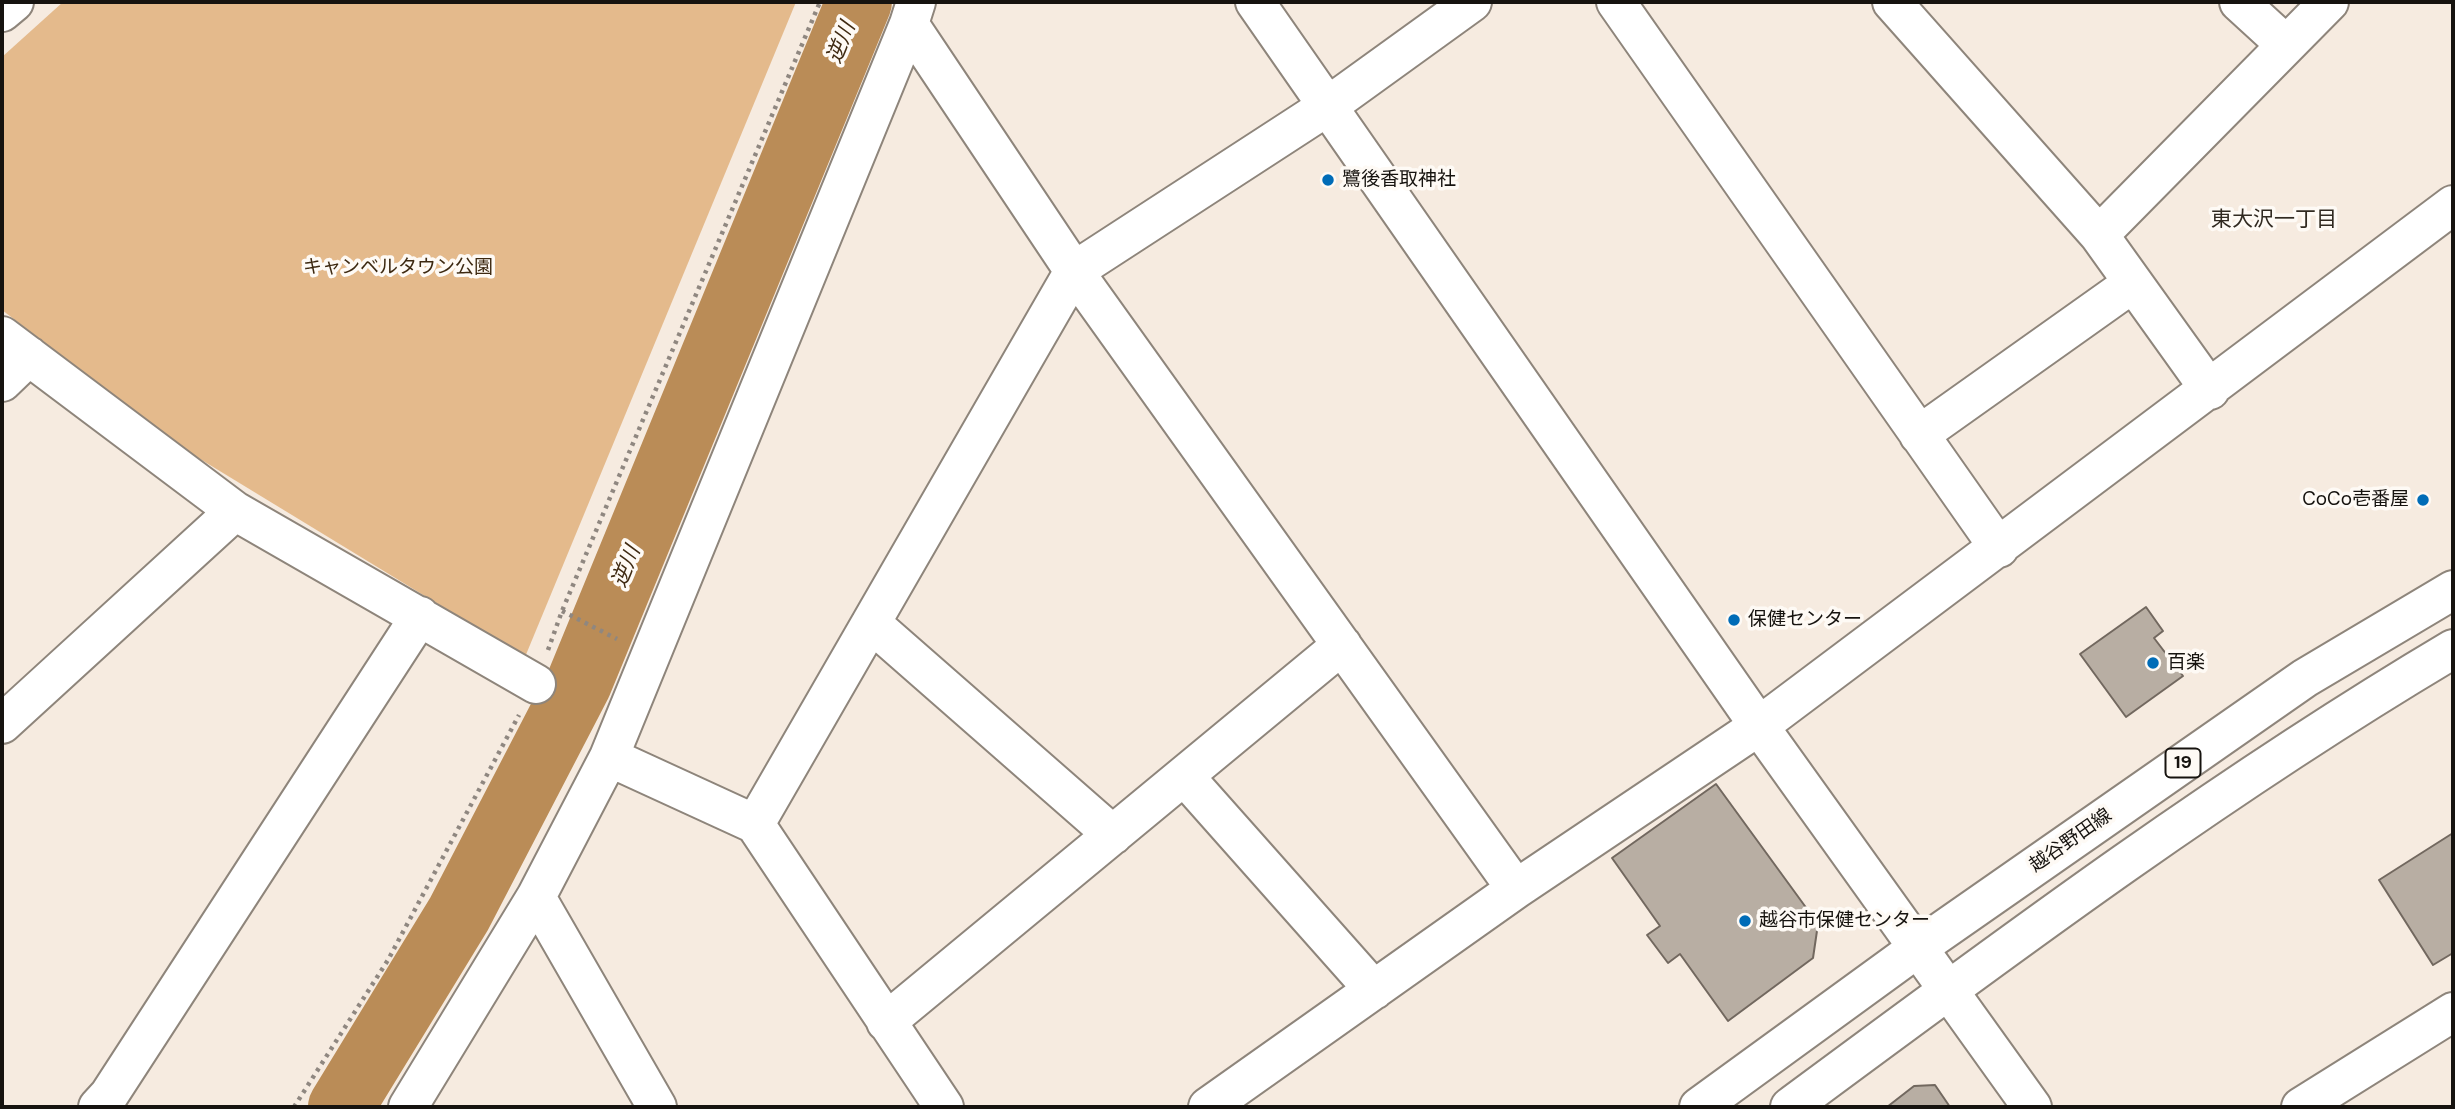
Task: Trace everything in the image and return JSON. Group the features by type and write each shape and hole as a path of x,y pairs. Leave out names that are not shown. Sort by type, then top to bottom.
{"street":[{"path":"2,12 14,2"},
{"path":"1255,2 1759,726 2032,1107"},
{"path":"755,824 1074,271 1328,106 1472,2"},
{"path":"1616,2 1999,548"},
{"path":"1892,2 2098,235 2210,390"},
{"path":"2239,2 2286,45"},
{"path":"2098,235 2329,2"},
{"path":"913,13 1074,271 1516,889"},
{"path":"408,1107 536,897 609,757 913,13"},
{"path":"1208,1107 1516,889 1759,726 2453,205"},
{"path":"1919,435 2133,283"},
{"path":"2,382 15,346 235,511 536,684"},
{"path":"2,724 235,511"},
{"name":"越谷野田線","path":"1699,1107 1919,947 2305,678 2453,590"},
{"path":"97,1107 109,1096 420,616"},
{"path":"871,624 1113,835"},
{"path":"886,1022 1342,645"},
{"path":"1790,1107 2134,858 2295,749 2453,649"},
{"path":"609,757 755,824 944,1107"},
{"path":"1184,776 1374,990"},
{"path":"536,897 657,1107"},
{"path":"2301,1107 2349,1096 2453,1012"}],"path":[{"path":"295,1107 388,960 536,684 562,611 820,2"},
{"path":"562,611 628,645"}],"green space":[{"name":"キャンベルタウン公園","path":"63,2 796,2 525,657 182,448 2,310 2,57"}],"building":[{"path":"2146,607 2163,631 2154,638 2183,676 2126,717 2080,654"},
{"path":"1716,784 1818,924 1813,958 1728,1021 1680,954 1668,963 1647,935 1660,926 1612,858"},
{"path":"2453,833 2453,953 2433,965 2379,880"},
{"path":"1935,1085 1950,1107 1887,1107 1914,1086"}],"waterway":[{"name":"逆川","path":"341,1107 459,914 579,683 859,2"}],"place":[{"name":"鷺後香取神社","path":"1328,180"},
{"name":"CoCo壱番屋","path":"2423,500"},
{"name":"保健センター","path":"1734,620"},
{"name":"百楽","path":"2153,663"},
{"name":"越谷市保健センター","path":"1745,921"}],"district":[{"name":"東大沢一丁目","path":"2274,220"}]}
